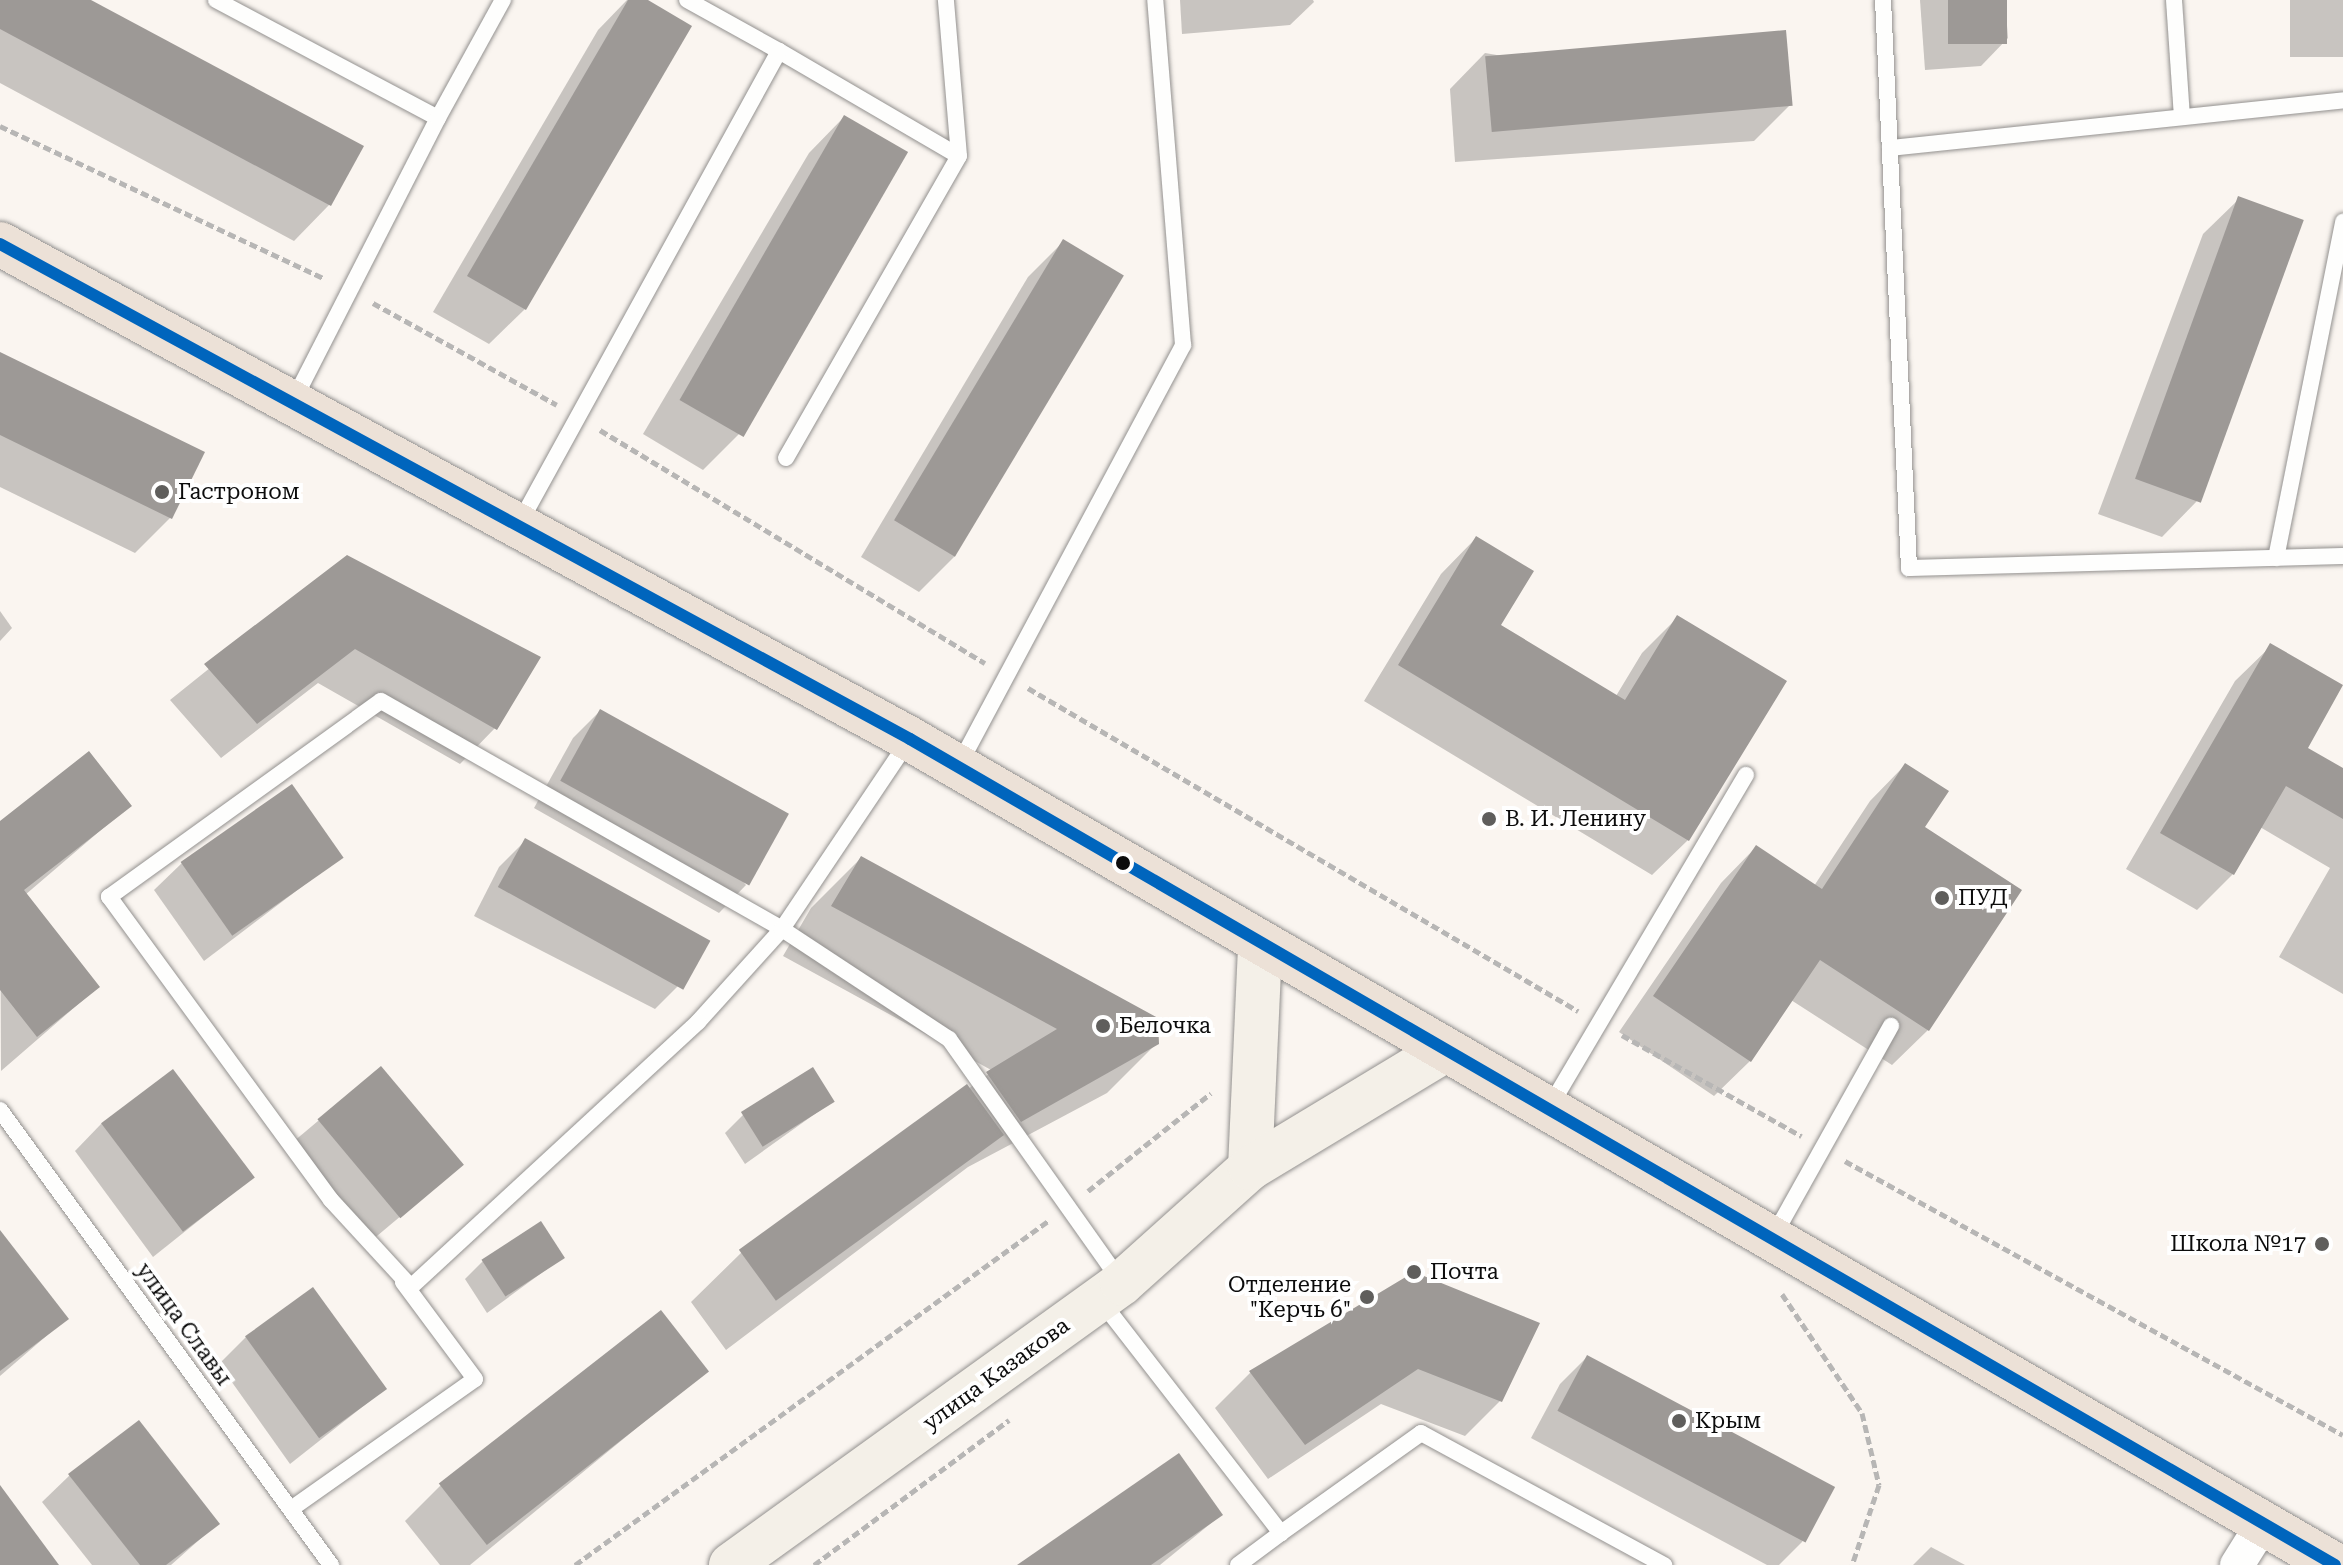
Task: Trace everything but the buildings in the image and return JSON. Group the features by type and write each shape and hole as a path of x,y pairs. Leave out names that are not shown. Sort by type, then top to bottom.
{"main road":[{"path":"0,244 910,739 1260,948 2335,1565"},
{"path":"1250,1168 1260,948"},
{"name":"улица Казакова","path":"731,1565 1111,1291 1250,1168 1442,1052"}],"street":[{"path":"2237,1565 2262,1525"}],"lane":[{"path":"216,0 438,118"},
{"path":"291,405 438,118 503,0"},
{"path":"687,0 959,156"},
{"path":"786,458 959,156 946,0"},
{"path":"958,767 1183,345 1155,0"},
{"path":"1883,0 1909,568 2343,556"},
{"path":"2174,0 2182,117"},
{"path":"519,524 779,51"},
{"path":"1890,148 2343,100"},
{"path":"2276,558 2343,222"},
{"path":"910,739 782,929 698,1022 411,1287 331,1200 109,897 381,701 782,929 949,1039 1066,1208 1111,1291 1281,1533"},
{"path":"1546,1112 1597,1021 1746,775"},
{"path":"1770,1241 1891,1026"},
{"name":"улица Славы","path":"0,1110 6,1129 331,1565"},
{"path":"291,1509 475,1379 396,1272"},
{"path":"1240,1564 1421,1433 1664,1565"}],"path":[{"path":"0,126 348,290 576,416 1006,676 1597,1021 2343,1435"},
{"path":"575,1565 1066,1208 1212,1092"},
{"path":"1776,1284 1862,1413 1879,1485 1852,1565"},
{"path":"814,1565 1013,1417"}],"transit line":[{"path":"0,244 910,739 2335,1565"}],"place":[{"name":"Гастроном","path":"162,492"},
{"name":"В. И. Ленину","path":"1489,819"},
{"name":"ПУД","path":"1942,898"},
{"name":"Белочка","path":"1103,1026"},
{"name":"Школа №17","path":"2322,1244"},
{"name":"Почта","path":"1414,1272"},
{"name":"Отделение \"Керчь 6\"","path":"1367,1297"},
{"name":"Крым","path":"1679,1421"}]}
